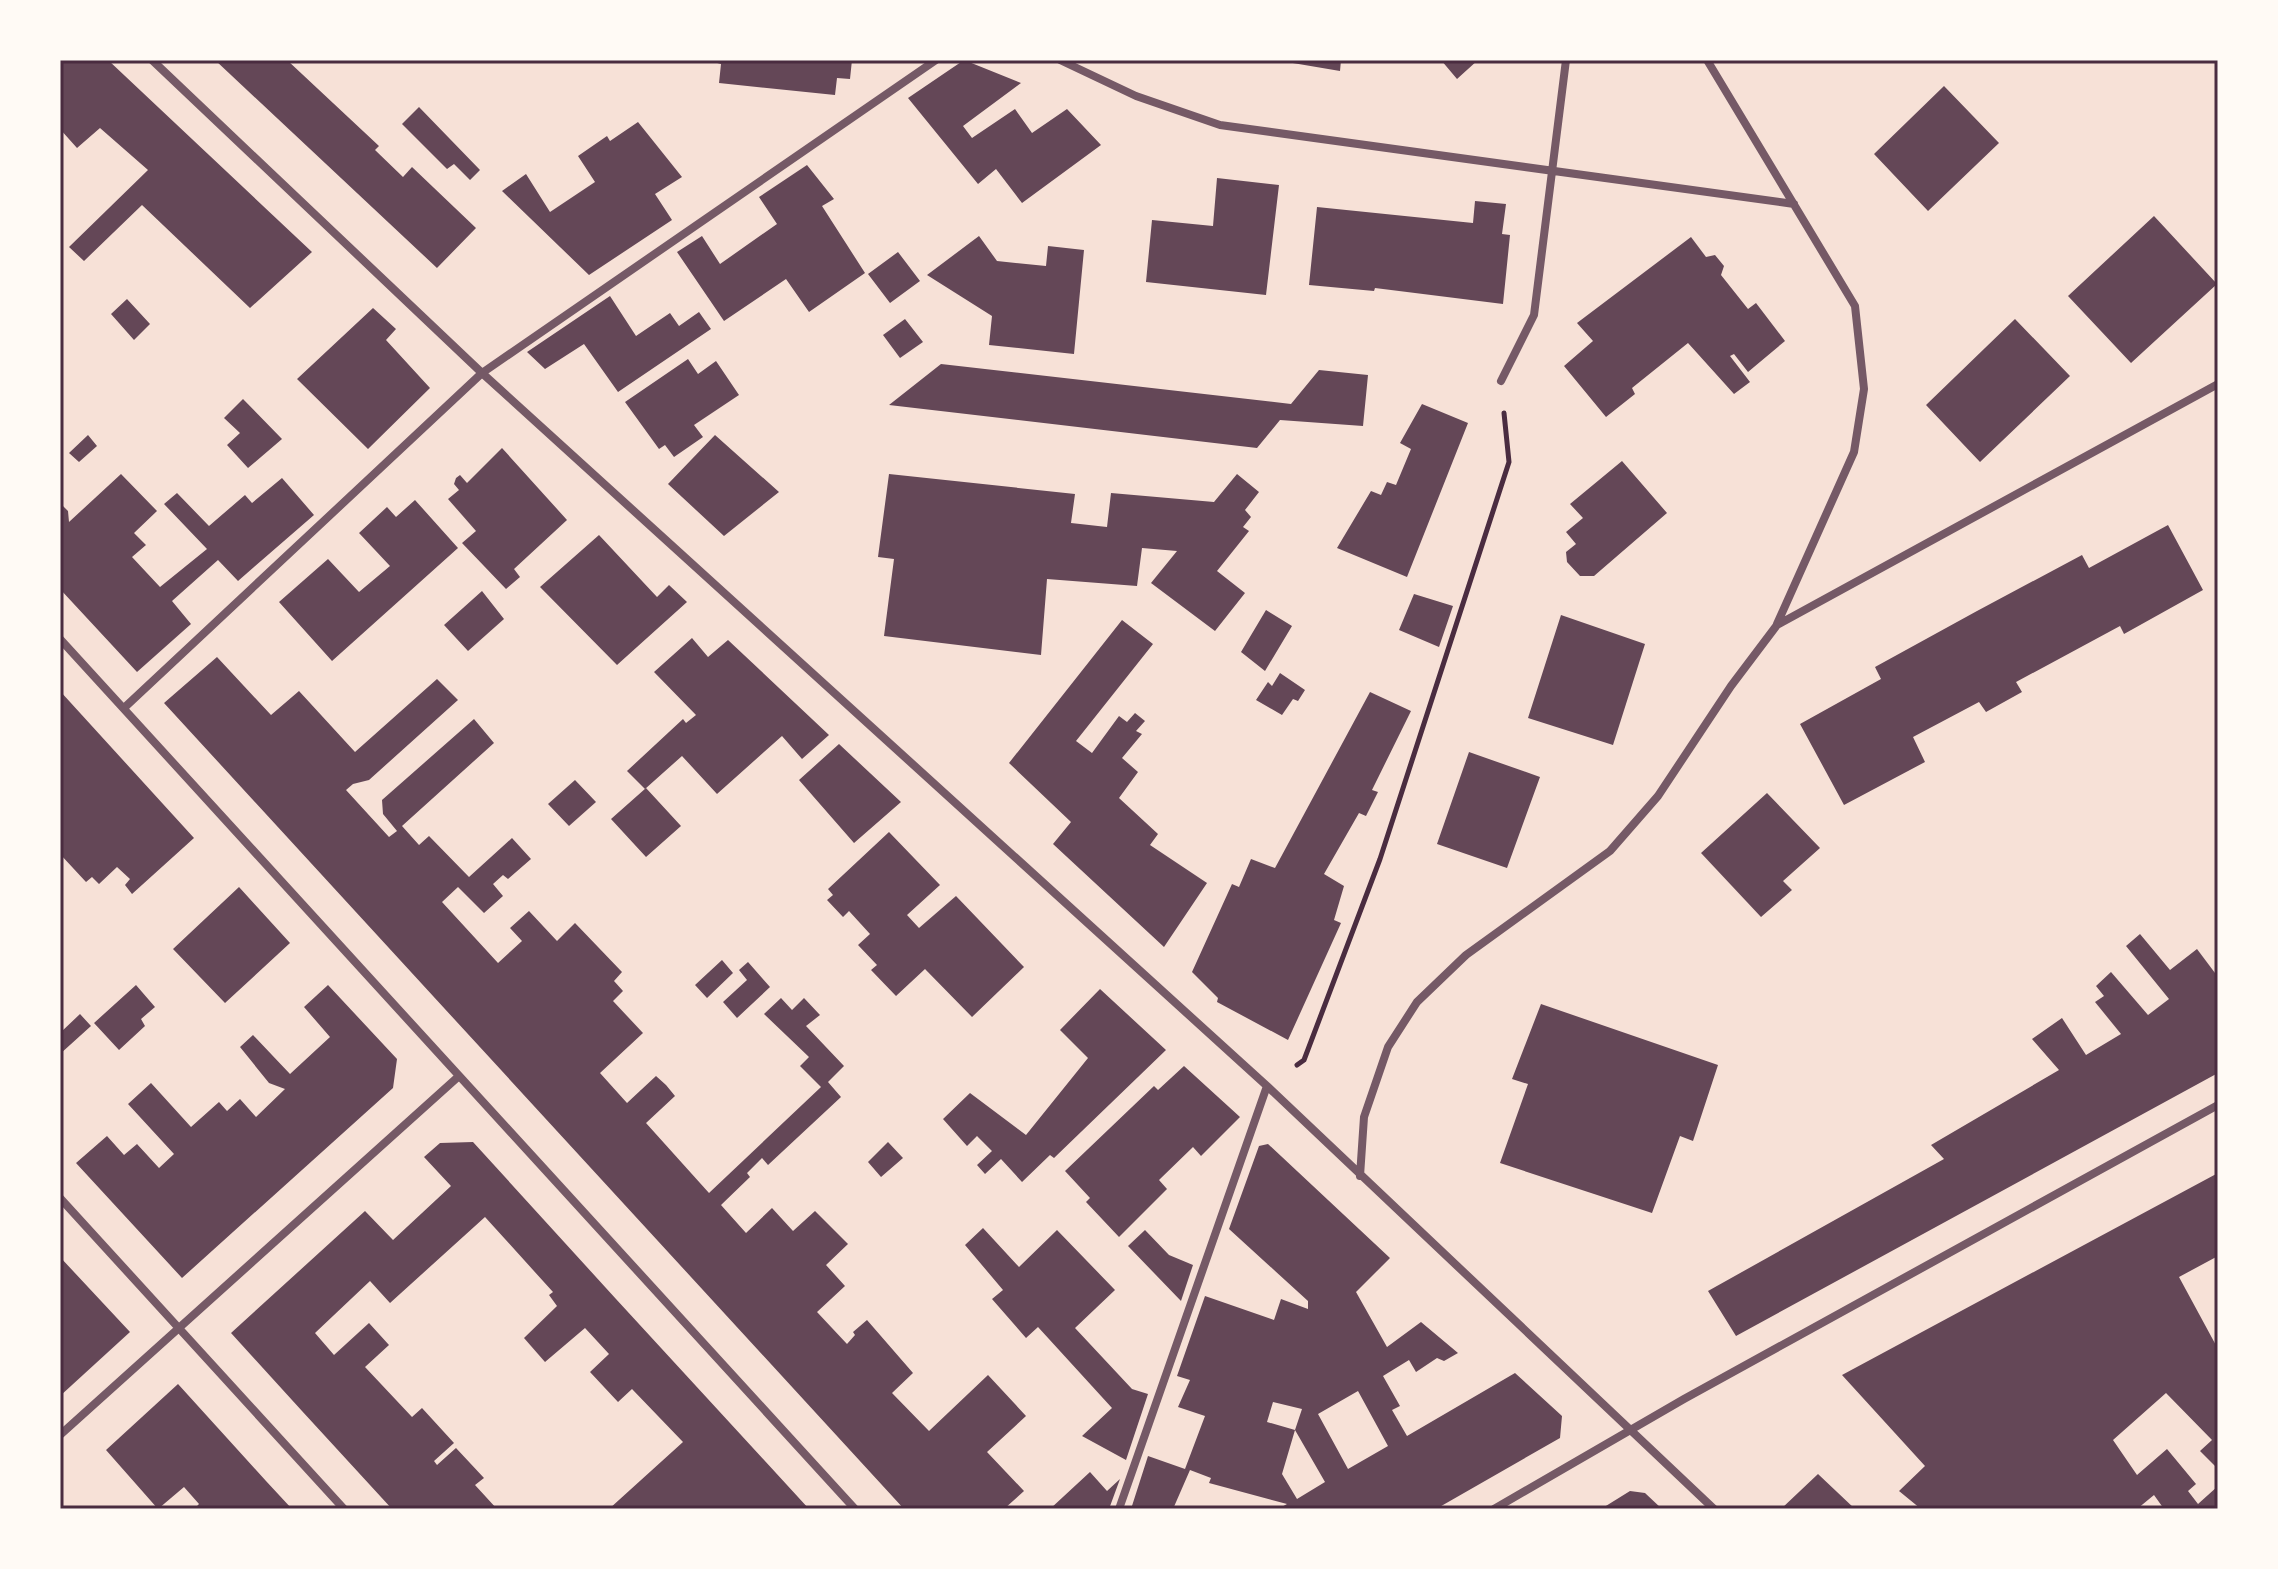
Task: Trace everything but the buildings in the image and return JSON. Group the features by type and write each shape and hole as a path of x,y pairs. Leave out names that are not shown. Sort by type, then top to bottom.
{"street":[{"path":"152,60 482,373 1267,1086 1628,1431 1714,1509"},
{"path":"124,708 482,373 936,60"},
{"path":"1060,60 1136,96 1220,125 1794,204"},
{"path":"1501,381 1534,315 1566,60"},
{"path":"1360,1176 1364,1117 1388,1047 1417,1002 1466,955 1610,851 1658,796 1731,686 1777,625 1854,452 1864,389 1855,306 1707,60"},
{"path":"1777,625 2218,384"},
{"path":"60,639 855,1509"},
{"path":"60,1435 459,1076"},
{"path":"1119,1509 1267,1086"},
{"path":"1494,1509 1628,1431 2218,1105"},
{"path":"60,1198 344,1509"}],"path":[{"path":"1267,1086 1304,1060 1380,859 1509,462 1501,381"}]}
